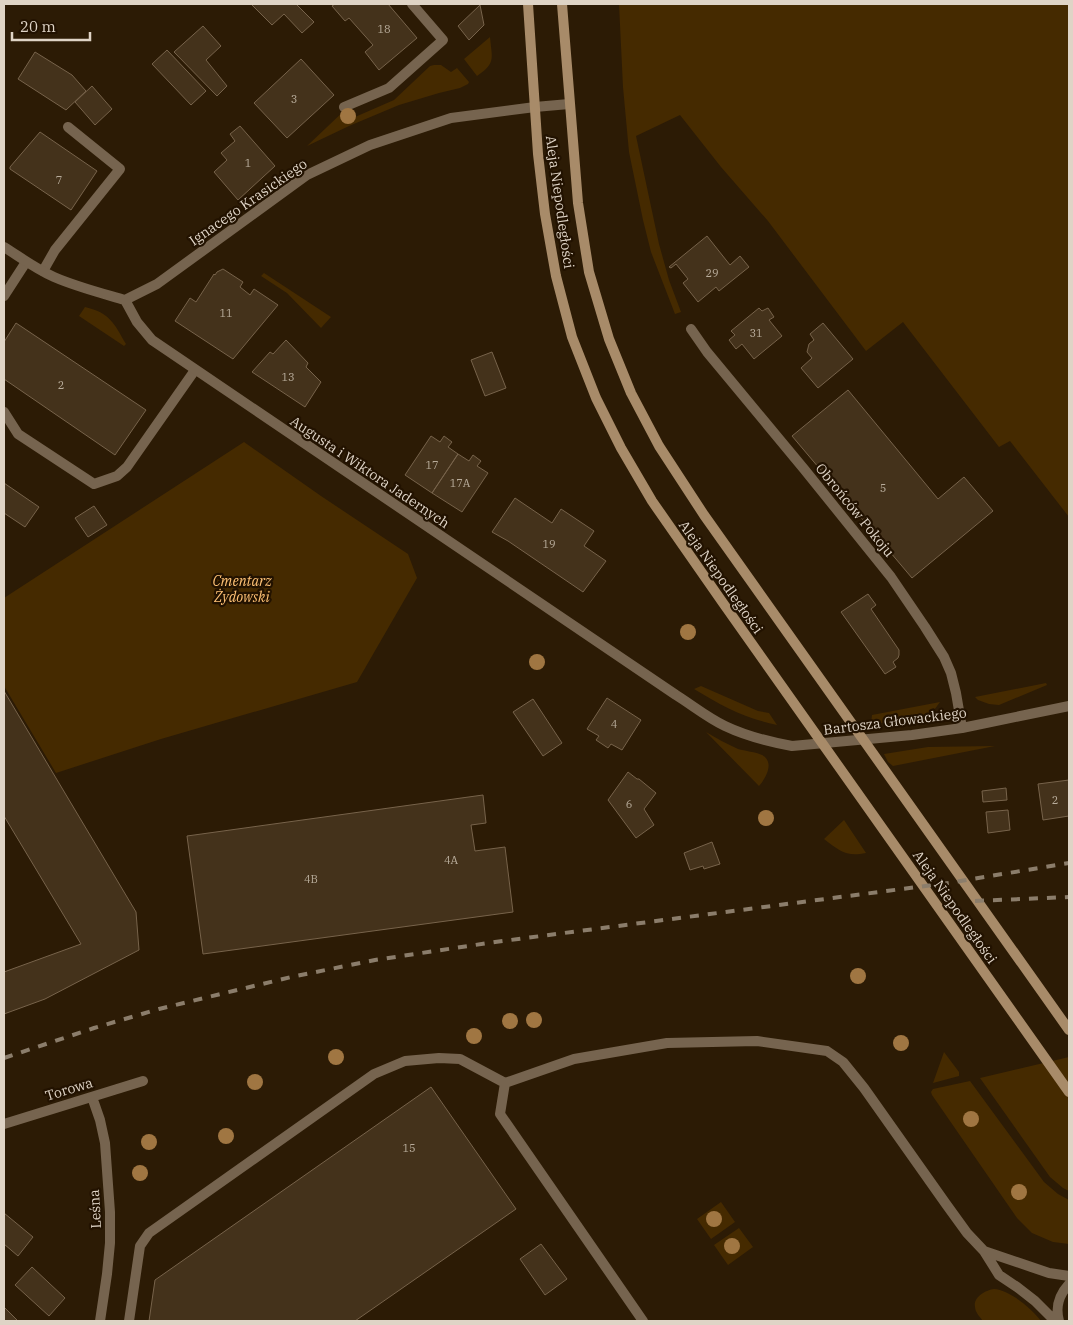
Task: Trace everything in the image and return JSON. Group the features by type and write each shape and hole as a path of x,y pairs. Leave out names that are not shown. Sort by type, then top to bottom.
{"street":[{"path":"344,107 389,88 443,40 412,4"},
{"name":"Aleja Niepodległości","path":"528,4 545,214 556,276 572,337 596,398 621,448 652,501 1069,1092"},
{"name":"Aleja Niepodległości","path":"562,4 578,203 589,272 609,339 631,394 659,446 704,515 1069,1030"},
{"name":"Ignacego Krasickiego","path":"125,300 157,284 307,175 370,145 451,118 569,104"},
{"path":"43,271 55,250 120,170 68,127"},
{"path":"4,246 26,262 54,277 79,287 125,300"},
{"path":"4,296 26,262"},
{"name":"Augusta i Wiktora Jadernych","path":"125,300 137,322 152,340 668,690 725,726"},
{"name":"Obrońców Pokoju","path":"691,329 707,352 891,577 925,627 944,657 950,673 956,693 962,728"},
{"path":"4,412 18,434 94,484 117,476 127,467 195,370"},
{"name":"Bartosza Głowackiego","path":"725,726 751,736 792,746 912,735 962,728 1069,706"},
{"path":"129,1321 140,1246 149,1233 374,1074 406,1060 460,1059 505,1083 574,1059 667,1043 757,1041 827,1051 843,1062 864,1088 999,1275 1035,1301 1055,1321"},
{"name":"Torowa","path":"4,1124 143,1081"},
{"path":"505,1083 500,1114 643,1321"},
{"name":"Leśna","path":"92,1097 105,1143 110,1212 110,1243 100,1321"},
{"path":"984,1252 1049,1273 1069,1276"},
{"path":"1059,1321 1058,1301 1063,1290 1069,1284"}],"green space":[{"path":"619,4 1069,4 1069,517 1010,441 999,447 903,322 866,351 768,221 721,167 680,115 636,136 659,244 669,280 681,312 675,314 651,252 629,152 623,87"},
{"path":"490,37 490,64 477,76 464,59"},
{"path":"441,65 451,72 457,68 469,82 468,84 399,105 307,146 346,109 355,117 394,100 430,66"},
{"path":"264,273 331,317 321,328 287,293 261,276"},
{"path":"85,307 106,316 118,330 126,344 124,346 79,316"},
{"name":"Cmentarz Żydowski","path":"244,442 408,554 417,578 357,682 161,739 56,773 4,686 4,598"},
{"path":"1046,683 1047,685 999,705 989,704 975,697"},
{"path":"701,686 758,711 769,713 777,725 734,711 694,689"},
{"path":"940,702 932,712 919,718 871,724 872,715"},
{"path":"706,732 738,749 760,754 766,758 769,766 768,770 759,786"},
{"path":"995,746 893,766 888,762 884,754 928,747"},
{"path":"844,820 866,853 853,854 844,852 824,839"},
{"path":"944,1052 959,1072 959,1076 933,1083"},
{"path":"1069,1057 1069,1191 1050,1177 980,1078"},
{"path":"970,1081 1044,1182 1058,1194 1069,1200 1069,1244 1053,1242 1032,1233 1017,1218 931,1092 933,1089"},
{"path":"721,1202 735,1222 711,1239 697,1219"},
{"path":"739,1228 753,1247 728,1265 714,1245"},
{"path":"994,1289 1007,1293 1020,1301 1041,1321 983,1321 976,1311 976,1300 984,1292"}],"building":[{"path":"251,4 296,4 314,22 302,33 284,14 272,25"},
{"path":"335,4 388,4 417,38 379,70 365,52 373,45 349,18 345,21 332,6"},
{"path":"480,5 484,25 469,40 458,26"},
{"path":"203,26 221,46 206,60 227,86 217,96 174,52"},
{"path":"167,50 206,91 191,105 152,64"},
{"path":"35,52 72,75 86,91 66,110 18,79"},
{"path":"301,59 334,95 287,138 254,103"},
{"path":"92,86 112,109 95,125 75,102"},
{"path":"240,126 275,166 238,200 214,172 227,160 221,153 235,141 230,134"},
{"path":"40,132 97,171 71,210 10,169"},
{"path":"707,236 730,265 740,256 749,267 719,291 716,287 698,302 683,283 688,279 676,264 671,268 669,267"},
{"path":"223,269 243,282 240,287 250,295 254,289 278,305 233,359 175,321 190,298 196,302 214,274"},
{"path":"759,308 762,311 768,308 774,317 769,320 782,336 754,359 742,344 736,349 729,340 735,335 731,331"},
{"path":"16,323 146,410 115,455 4,379 4,342"},
{"path":"823,323 853,359 818,388 801,368 812,358 807,352 809,344 814,340 810,334"},
{"path":"286,340 308,363 306,367 321,382 305,407 252,372 270,352 273,354"},
{"path":"492,352 506,388 485,396 471,360"},
{"path":"848,390 938,499 964,477 993,511 912,578 792,436"},
{"path":"431,436 440,442 444,436 452,442 448,447 458,454 432,493 405,475"},
{"path":"458,454 469,461 473,455 481,461 477,466 488,473 462,512 432,493"},
{"path":"4,483 39,507 25,527 4,513"},
{"path":"515,498 552,523 561,509 594,531 584,546 606,561 583,592 492,532"},
{"path":"94,506 107,525 88,537 75,518"},
{"path":"868,594 876,605 871,609 899,650 898,658 893,662 896,667 885,674 841,612"},
{"path":"4,691 136,912 139,950 45,999 4,1014 4,972 81,944 4,816"},
{"path":"607,698 641,720 622,750 611,744 608,748 596,740 599,736 587,729"},
{"path":"533,699 562,743 543,756 513,712"},
{"path":"628,772 656,793 644,809 654,825 636,838 608,800"},
{"path":"1069,780 1069,816 1043,820 1038,784"},
{"path":"1006,788 1007,800 983,802 982,791"},
{"path":"483,795 486,823 471,825 475,851 505,847 513,912 203,954 187,836"},
{"path":"1008,810 1010,830 988,833 986,812"},
{"path":"712,842 720,864 704,869 703,866 690,870 684,853"},
{"path":"431,1087 516,1209 355,1321 149,1321 155,1280"},
{"path":"4,1213 33,1237 18,1256 4,1244"},
{"path":"541,1244 567,1279 545,1295 520,1259"},
{"path":"32,1267 65,1298 49,1316 15,1285"},
{"path":"4,1307 18,1321 4,1321"}],"railway":[{"path":"4,1058 159,1009 291,977 375,960 495,942 948,883 1069,863"},
{"path":"975,901 1069,897"}]}
